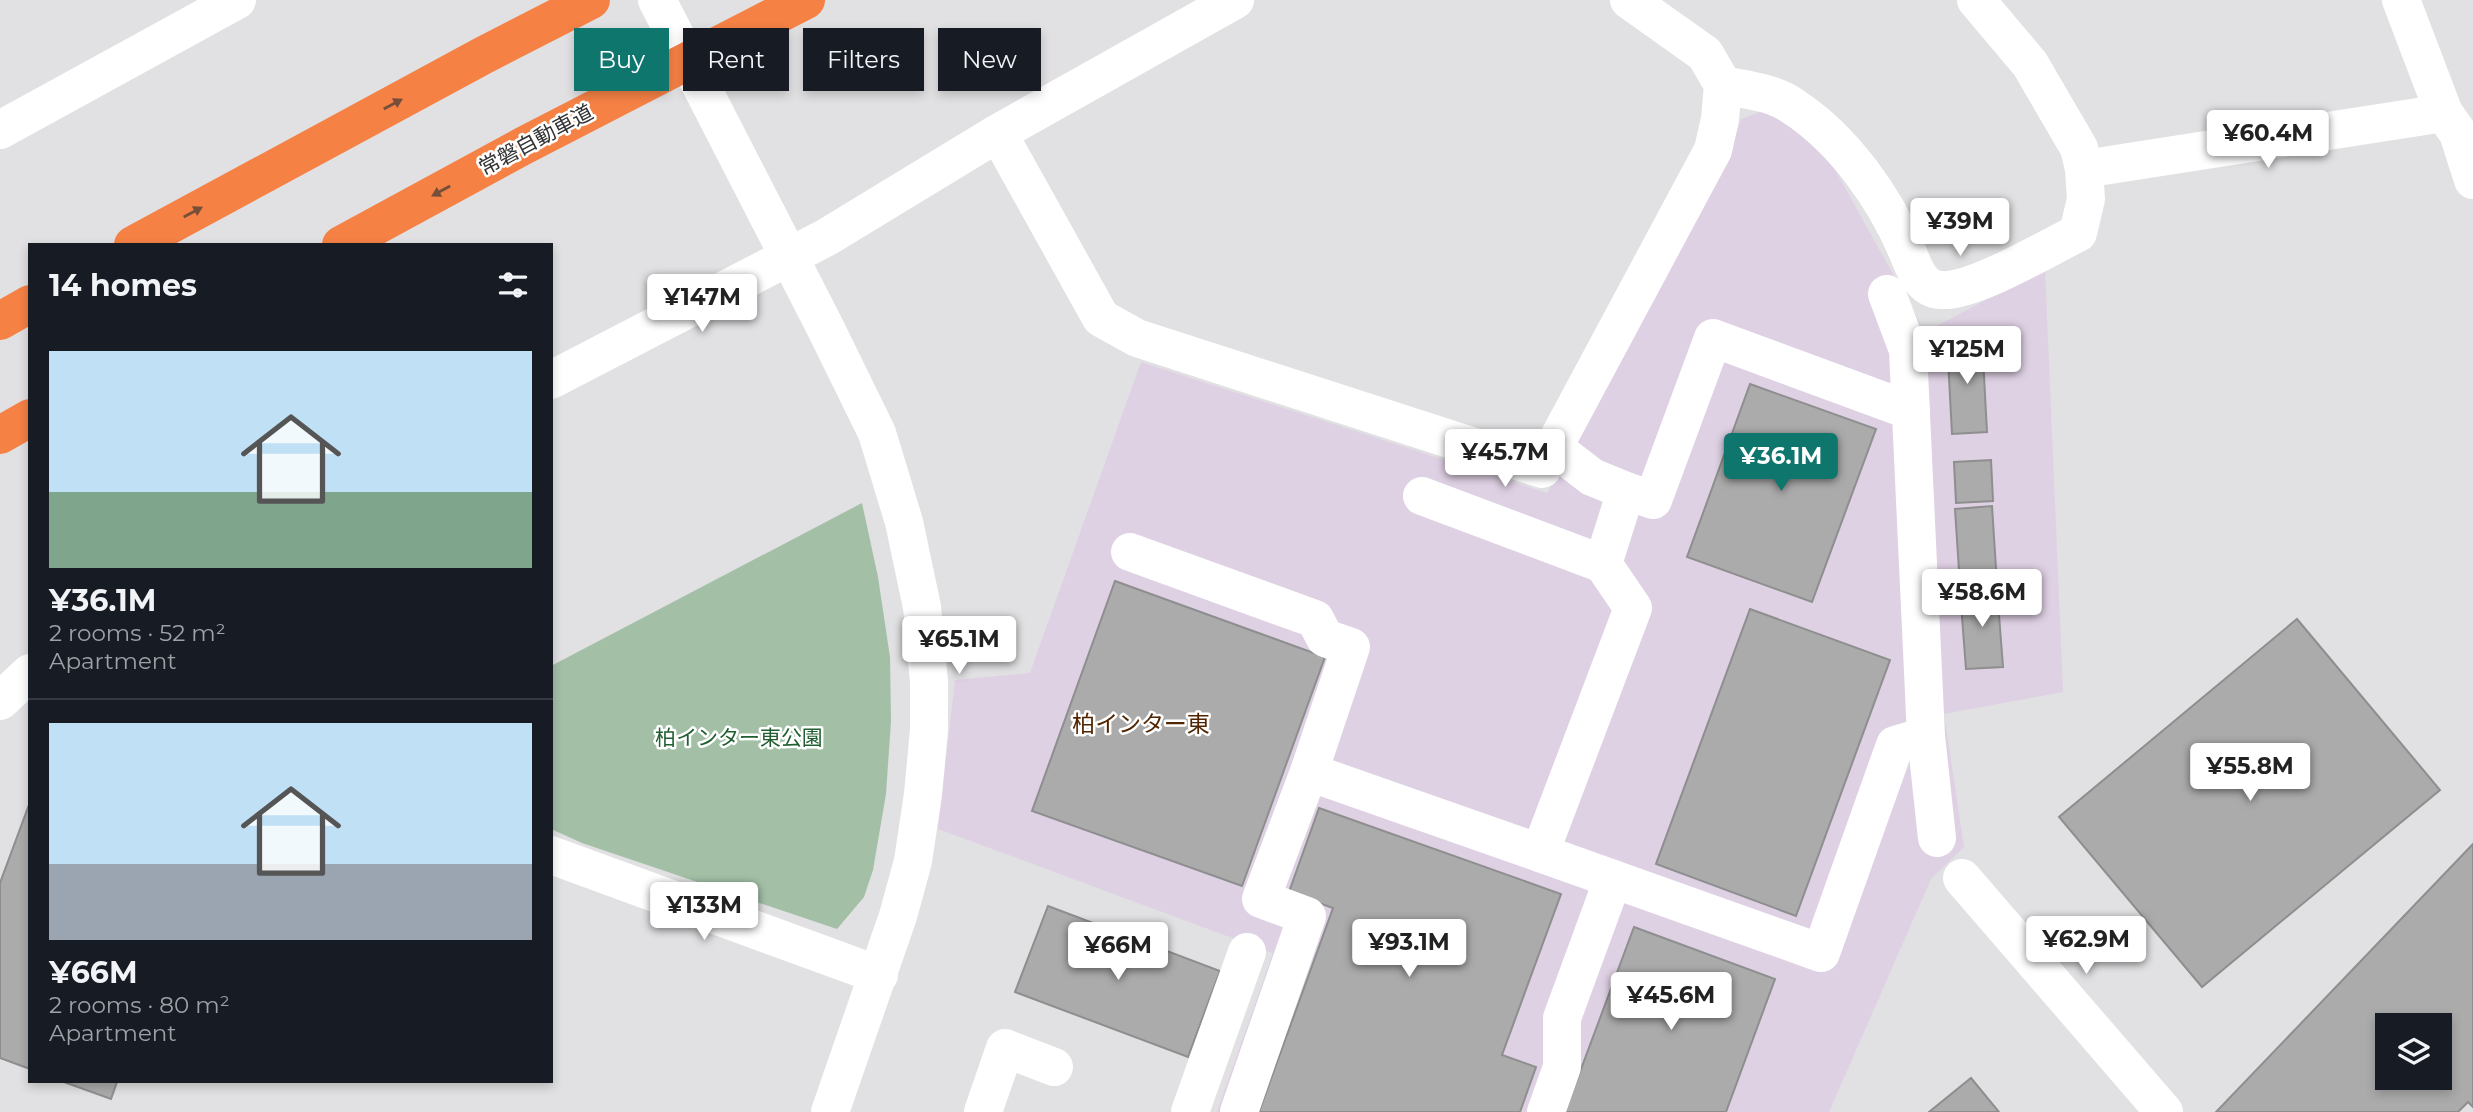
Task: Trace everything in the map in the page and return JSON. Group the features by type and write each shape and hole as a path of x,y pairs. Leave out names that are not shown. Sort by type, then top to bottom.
{"highway":[{"path":"137,243 472,61 591,0"},
{"name":"常磐自動車道","path":"345,243 523,146 806,0"},
{"path":"0,321 28,305"},
{"path":"0,435 28,419"}],"street":[{"path":"657,0 877,433 904,522 922,607 929,682 929,730 913,861 879,975 830,1112"},
{"path":"553,379 827,237 998,133 1235,0"},
{"path":"998,133 1101,318 1137,338 1542,469 1713,150 1720,119 1723,85 1705,54 1629,0"},
{"path":"1723,85 1765,93 1794,106 1838,144 1876,192 1907,250 1917,276 1939,291 1970,287 2078,233 2086,199 2079,148 2030,64 1976,0"},
{"path":"2401,0 2458,125 2473,180"},
{"path":"0,130 232,2"},
{"path":"2084,169 2458,125"},
{"path":"1886,294 1908,349 1926,736 1937,838"},
{"path":"1553,447 1592,477 1654,500 1713,338 1911,411"},
{"path":"1603,564 1626,491"},
{"path":"1422,496 1603,564 1633,608 1540,853"},
{"path":"1130,552 1315,619 1325,638 1351,647 1309,772 1261,899 1307,916 1239,1112"},
{"path":"0,701 28,675"},
{"path":"1309,772 1821,953 1895,745 1926,736"},
{"path":"553,856 879,975"},
{"path":"1962,878 2164,1112"},
{"path":"1546,1112 1562,1067 1562,1018 1612,879"},
{"path":"1190,1112 1247,952"},
{"path":"983,1112 1005,1048 1054,1067"}],"shaded area":[{"path":"1763,111 1777,113 1832,164 1925,332 2045,269 2063,692 1944,714 1964,847 1931,879 1829,1112 1217,1112 1273,953 938,829 955,680 1030,673 1141,362 1547,493 1731,151 1741,119"}],"green space":[{"name":"柏インター東公園","path":"862,503 878,577 890,657 891,721 886,794 873,870 864,897 837,929 582,843 553,830 553,665"}],"building":[{"path":"1982,339 1987,432 1952,434 1947,340"},
{"path":"1750,384 1876,429 1812,602 1687,557"},
{"path":"1991,460 1993,501 1956,503 1954,462"},
{"path":"1992,506 1997,584 1960,586 1955,509"},
{"path":"1115,581 1325,657 1242,886 1032,811"},
{"path":"1997,589 2003,667 1966,669 1960,591"},
{"path":"1750,609 1890,660 1796,916 1656,864"},
{"path":"2297,619 2440,790 2202,987 2059,817"},
{"path":"28,807 28,1068 0,1058 0,883"},
{"path":"1319,808 1561,894 1502,1055 1536,1067 1520,1112 1259,1112 1333,908 1289,892"},
{"path":"2473,844 2473,1107 2468,1102 2458,1112 2216,1112"},
{"path":"1048,906 1220,971 1188,1057 1015,992"},
{"path":"1634,927 1775,979 1726,1112 1565,1112"},
{"path":"1971,1078 1999,1112 1929,1112"},
{"path":"67,1083 117,1083 111,1099"}],"district":[{"name":"柏インター東","path":"1141,724"}]}
